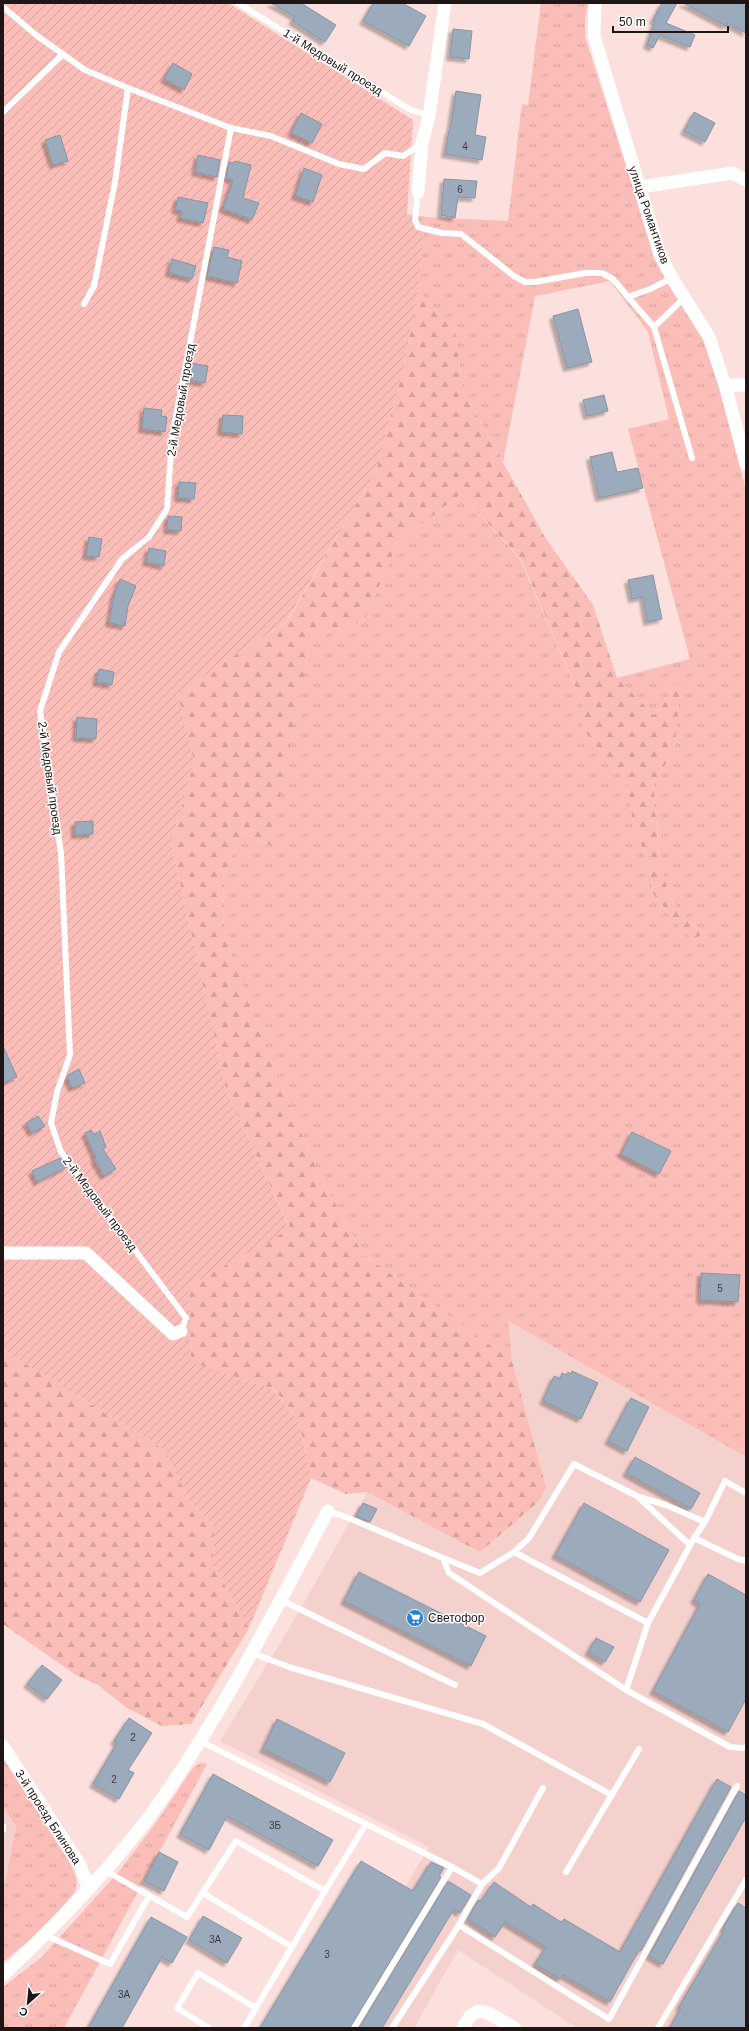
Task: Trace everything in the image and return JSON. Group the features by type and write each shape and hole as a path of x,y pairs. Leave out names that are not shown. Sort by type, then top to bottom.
{"street":[{"path":"418,192 422,143 429,116 445,3"},
{"name":"улица Романтиков","path":"595,3 594,36 660,255 672,278 709,337 725,385 746,464"},
{"path":"640,187 732,173 746,180"},
{"path":"725,385 746,385"},
{"path":"3,1253 86,1252 173,1334 181,1331"},
{"path":"3,1975 45,1935 104,1870 151,1814 200,1742 252,1653 328,1511"},
{"name":"3-й проезд Блинова","path":"3,1746 80,1866 88,1888"},
{"path":"463,2028 470,2016 478,2011 488,2013 515,2028"}],"lane":[{"name":"1-й Медовый проезд","path":"238,3 409,109 429,116"},
{"path":"3,7 36,34 85,70 231,128 271,136 339,164 364,169 385,153 403,156 422,143"},
{"path":"3,112 63,54"},
{"path":"84,304 94,286 115,182 128,88"},
{"name":"2-й Медовый проезд","path":"181,1331 186,1318 61,1152 51,1123 57,1092 70,1056 61,853 40,711 59,652 122,559 149,538 166,509 172,437 231,128"},
{"path":"418,192 415,220 418,227 442,233 461,234 514,276 525,282 535,282 585,273 602,273 613,279 654,327 692,458"},
{"path":"628,297 650,289 672,278"},
{"path":"654,327 684,298"},
{"path":"328,1511 480,1574 514,1552 529,1538 574,1464 637,1496 666,1505 705,1522"},
{"path":"626,1690 648,1623 690,1545 705,1522 725,1481 746,1493"},
{"path":"637,1496 690,1545"},
{"path":"694,1538 738,1559 746,1561"},
{"path":"514,1552 648,1623"},
{"path":"443,1558 449,1573 626,1690 730,1747 746,1747"},
{"path":"281,1600 455,1685"},
{"path":"252,1653 290,1667 483,1724 612,1795"},
{"path":"200,1742 452,1867 482,1884"},
{"path":"566,1872 639,1749"},
{"path":"458,1925 609,2019 737,1786"},
{"path":"392,2028 458,1925 482,1884 499,1868 543,1788"},
{"path":"244,2028 366,1824"},
{"path":"104,1870 187,1917 236,1841 326,1891"},
{"path":"354,2028 452,1867"},
{"path":"658,2028 746,1880"},
{"path":"203,1893 292,1947"},
{"path":"45,1935 110,1964 149,1896"},
{"path":"209,2028 177,2008 198,1973 256,2008"}],"shaded area":[{"path":"507,1321 746,1457 746,2028 577,2028 458,1950 414,2028 321,2028 429,1847 220,1741 293,1622 367,1492 480,1551 546,1487 512,1361"},
{"path":"3,1807 16,1826 3,1892"}],"green space":[{"path":"3,3 228,3 413,120 407,214 425,217 418,290 403,370 376,471 285,623 177,693 194,761 171,844 227,1093 290,1229 189,1286 191,1362 273,1389 299,1423 311,1478 249,1628 213,1564 214,1526 190,1502 165,1450 3,1350"},
{"path":"541,3 588,3 585,19 585,37 655,257 699,329 713,361 746,491 746,1457 508,1321 512,1361 363,1254 318,1172 267,1051 224,936 223,878 242,832 269,846 312,635 364,621 398,542 461,494 520,559 586,712 582,729 626,781 634,829 649,863 653,894 683,931 695,941 702,933 679,912 666,884 659,849 653,782 674,753 681,674 666,701 654,715 616,678 690,659 628,429 669,419 648,332 610,281 535,296 503,462 464,393 455,331 418,290 425,217 508,221 522,104 528,105"},
{"path":"418,290 455,331 464,393 546,539 593,605 617,678 654,715 666,701 681,674 688,680 680,693 674,753 653,782 659,849 666,884 679,912 702,933 695,941 683,931 653,894 649,863 634,829 626,781 582,729 586,712 521,559 461,494 398,542 364,621 312,635 270,846 242,832 223,878 224,936 267,1051 318,1172 363,1254 512,1361 546,1487 538,1502 480,1552 367,1492 346,1494 311,1478 299,1423 274,1389 191,1363 189,1286 290,1228 227,1093 171,844 194,761 177,692 286,623 376,471 403,370"},
{"path":"3,1350 165,1450 190,1502 214,1526 213,1564 249,1628 191,1724 162,1726 127,1708 98,1685 76,1675 3,1624"},
{"path":"3,1757 71,1865 77,1880 75,1892 42,1930 3,1962 3,1892 16,1826 3,1807"},
{"path":"200,1763 207,1764 64,2028 3,2028 3,1987 42,1957 121,1869 158,1820 193,1768"}],"building":[{"path":"271,3 301,3 336,25 325,42 292,21 295,17"},
{"path":"373,3 402,3 426,16 409,46 363,21"},
{"path":"662,3 677,3 666,23 695,35 690,47 660,35 653,48 647,45 655,21 653,20"},
{"path":"683,3 740,3 746,6 746,33 727,23 726,26"},
{"path":"453,29 472,31 469,59 450,57"},
{"path":"173,63 192,74 184,90 164,79"},
{"path":"456,91 481,95 475,135 486,137 482,160 445,154"},
{"path":"694,112 715,123 705,142 684,131"},
{"path":"301,113 322,124 312,143 291,133"},
{"path":"60,135 68,161 53,165 45,140"},
{"path":"198,155 220,160 217,177 195,172"},
{"path":"235,161 251,165 243,198 259,203 252,220 223,209 233,180 226,178 229,162 234,163"},
{"path":"304,168 322,175 313,202 295,196"},
{"path":"444,179 477,181 475,198 458,197 455,218 441,215"},
{"path":"178,197 208,203 203,223 180,218 182,211 175,210"},
{"path":"214,247 229,250 227,257 242,261 237,283 207,276"},
{"path":"172,259 196,266 192,279 169,273"},
{"path":"578,309 592,362 567,368 553,316"},
{"path":"191,363 208,366 205,383 188,380"},
{"path":"604,395 608,411 587,416 583,400"},
{"path":"144,408 162,410 161,416 167,417 165,432 142,429"},
{"path":"223,415 243,416 242,434 221,432"},
{"path":"612,452 617,472 638,468 643,488 599,498 590,457"},
{"path":"179,482 196,483 194,499 178,498"},
{"path":"168,516 182,517 181,531 167,530"},
{"path":"89,537 102,539 99,557 86,556"},
{"path":"149,548 166,551 164,566 146,562"},
{"path":"653,575 662,619 647,622 643,597 632,599 628,580"},
{"path":"120,579 136,586 128,606 125,626 109,623 114,596"},
{"path":"99,669 114,672 112,685 96,682"},
{"path":"77,717 97,719 96,739 76,738"},
{"path":"93,821 93,834 75,835 75,822"},
{"path":"3,1046 17,1077 3,1083"},
{"path":"79,1069 85,1083 72,1088 67,1077"},
{"path":"38,1116 45,1126 32,1133 26,1123"},
{"path":"91,1130 94,1134 100,1131 106,1147 103,1149 116,1169 104,1176 94,1159 96,1158 85,1133"},
{"path":"632,1132 671,1151 659,1174 621,1154"},
{"path":"60,1158 67,1167 37,1182 32,1171"},
{"path":"701,1273 740,1275 738,1302 700,1300"},
{"path":"572,1371 598,1383 581,1419 543,1401 554,1376 560,1379 562,1373 566,1375 568,1372 571,1374"},
{"path":"631,1398 649,1407 627,1451 608,1441"},
{"path":"635,1457 700,1493 691,1509 626,1473"},
{"path":"363,1503 377,1509 370,1522 356,1516"},
{"path":"584,1503 669,1550 640,1602 555,1555"},
{"name":"Светофор","path":"359,1572 486,1636 471,1666 344,1601"},
{"path":"708,1574 746,1595 746,1699 728,1732 653,1691 700,1604 694,1600"},
{"path":"596,1638 614,1647 605,1662 588,1652"},
{"path":"42,1665 62,1680 47,1699 27,1684"},
{"path":"129,1718 152,1733 128,1770 134,1773 119,1799 93,1784 117,1743 114,1741"},
{"path":"277,1719 345,1753 330,1782 263,1749"},
{"path":"213,1774 333,1840 318,1866 227,1816 209,1850 180,1834"},
{"path":"717,1779 731,1787 641,1951 639,1950 610,2002 563,1975 560,1979 535,1964 546,1947 505,1922 495,1937 468,1919 478,1900 481,1901 494,1882 531,1907 533,1904 561,1922 564,1919 620,1952"},
{"path":"739,1791 746,1795 746,1817 663,1964 649,1956"},
{"path":"159,1852 178,1862 164,1891 144,1881"},
{"path":"361,1861 413,1891 431,1862 444,1868 439,1876 441,1877 350,2028 260,2028"},
{"path":"448,1881 471,1895 460,1913 454,1909 382,2028 359,2028"},
{"path":"738,1903 746,1908 746,2028 670,2028 681,2008 679,2007 725,1929 723,1928"},
{"path":"203,1916 242,1938 227,1963 189,1940"},
{"path":"151,1917 187,1937 172,1963 162,1957 122,2028 88,2028"}],"place":[{"name":"Светофор","path":"415,1618"}]}
